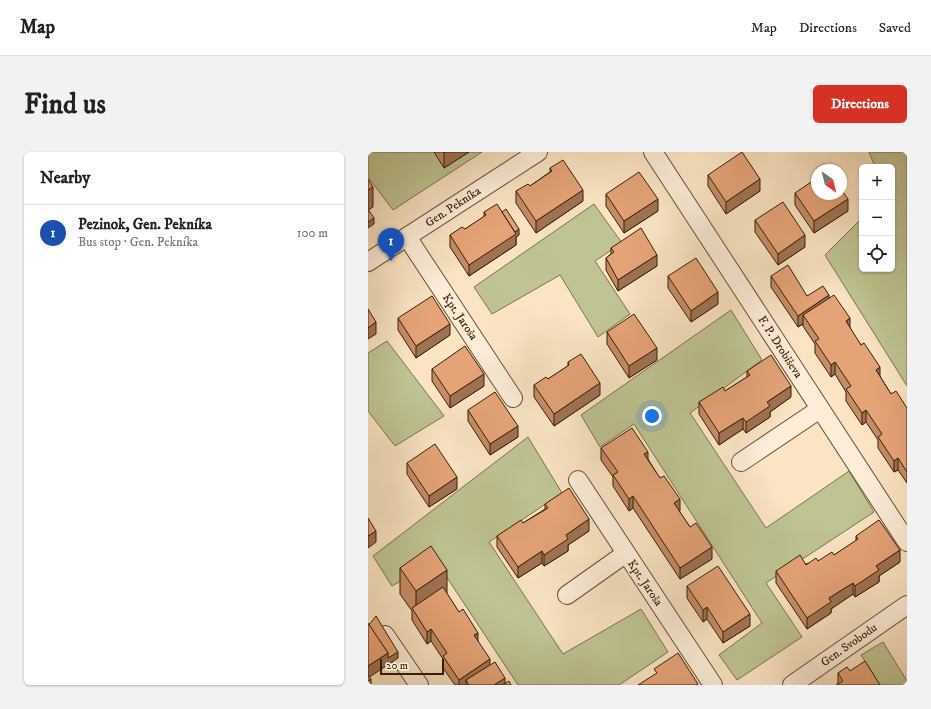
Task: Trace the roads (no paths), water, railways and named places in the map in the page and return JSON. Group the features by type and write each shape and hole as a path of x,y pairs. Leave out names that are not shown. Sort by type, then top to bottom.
{"street":[{"name":"Gen. Pekníka","path":"368,262 538,152"},
{"name":"F. P. Drobiševa","path":"653,152 907,542"},
{"name":"Kpt. Jaroša","path":"408,236 413,246 513,398"},
{"path":"741,462 820,409"},
{"name":"Kpt. Jaroša","path":"578,480 625,554 713,685"},
{"path":"567,595 625,554"},
{"name":"Gen. Svobodu","path":"792,685 907,606"},
{"path":"376,622 418,685"}],"place":[{"name":"Pezinok, Gen. Pekníka","path":"391,261"}]}
